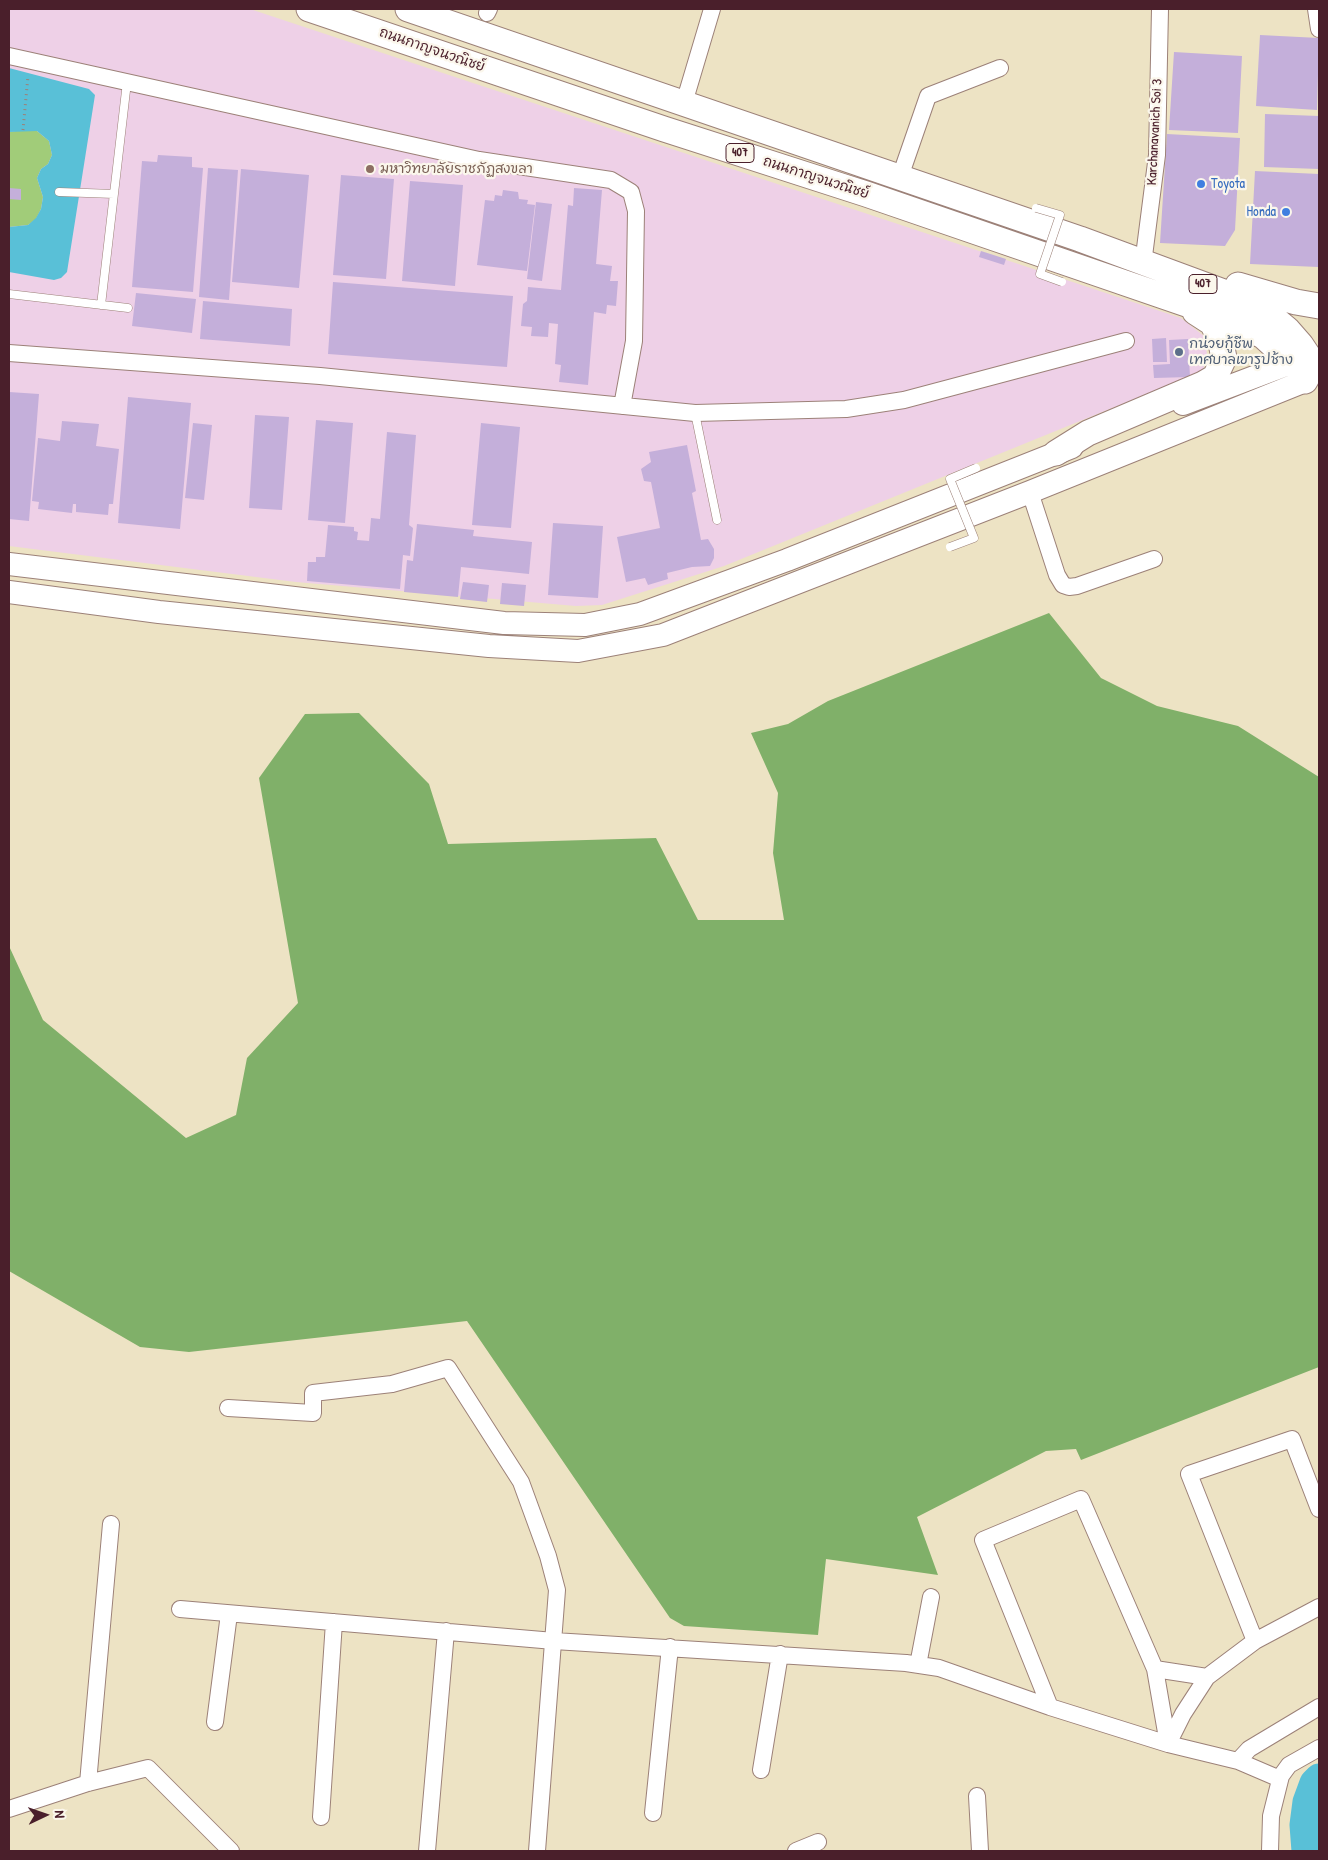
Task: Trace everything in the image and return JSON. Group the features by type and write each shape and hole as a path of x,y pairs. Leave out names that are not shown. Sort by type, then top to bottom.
{"main road":[{"name":"ถนนกาญจนวณิชย์","path":"309,9 664,129 866,194 1224,317 1263,336 1311,367"},
{"name":"ถนนกาญจนวณิชย์","path":"408,9 1080,239 1237,297 1269,314 1287,329 1311,367"},
{"path":"1080,239 1144,256 1296,302 1319,306"},
{"path":"1056,453 1088,433 1203,384 1215,377 1224,358 1217,330 1201,316 1171,300"},
{"path":"9,564 504,623 585,625 640,614 787,560 1056,453 1311,367"},
{"path":"9,592 159,612 489,646 578,651 663,635 1030,492 1311,367"}],"street":[{"path":"684,103 712,9"},
{"name":"Karchanavanich Soi 3","path":"1144,256 1156,155 1160,9"},
{"path":"1316,9 1319,29"},
{"path":"9,56 479,160 610,180 631,192 636,211 634,341 622,406"},
{"path":"900,177 928,96 1000,68"},
{"path":"9,353 320,376 695,413 846,409 894,402 1126,341"},
{"path":"1030,492 1057,574 1064,585 1069,587 1077,586 1154,560"},
{"path":"228,1408 314,1412 314,1393 392,1384 448,1368 521,1482 554,1576 557,1590 537,1851"},
{"path":"1255,1641 1189,1474 1292,1439 1319,1509"},
{"path":"1050,1707 983,1540 1082,1499 1155,1669 1168,1744"},
{"path":"88,1783 111,1524"},
{"path":"918,1665 931,1597"},
{"path":"1168,1744 1183,1714 1208,1677 1255,1641 1319,1607"},
{"path":"180,1609 554,1641 780,1654 939,1668 1050,1707 1168,1744 1238,1761 1280,1779"},
{"path":"215,1722 229,1614"},
{"path":"321,1817 334,1622"},
{"path":"427,1851 446,1631"},
{"path":"654,1813 670,1647"},
{"path":"761,1770 780,1654"},
{"path":"1155,1669 1208,1677"},
{"path":"1238,1761 1248,1749 1319,1707"},
{"path":"1270,1851 1271,1816 1280,1779 1289,1765 1319,1748"},
{"path":"9,1809 88,1783 148,1768 231,1851"},
{"path":"977,1796 980,1851"},
{"path":"796,1851 818,1842"}],"lane":[{"path":"101,305 127,82"},
{"path":"59,192 114,194"},
{"path":"1036,208 1060,215 1040,274 1062,282"},
{"path":"9,294 128,308"},
{"path":"695,413 717,520"},
{"path":"950,547 974,538 950,479 976,468"}],"path":[{"path":"23,130 28,72"}],"shaded area":[{"name":"มหาวิทยาลัยราชภัฏสงขลา","path":"9,9 250,9 1181,318 1204,336 1207,354 1203,371 724,566 602,605 576,606 296,582 9,546"}],"green space":[{"path":"37,131 49,141 52,155 48,164 41,169 37,178 43,197 41,209 36,219 28,225 9,227 9,132"},
{"path":"1049,613 1101,678 1157,706 1238,726 1319,777 1319,1367 1081,1460 1076,1449 1046,1451 917,1517 938,1575 826,1559 818,1635 684,1626 670,1618 467,1321 189,1352 140,1347 9,1271 9,946 43,1020 186,1138 236,1115 247,1058 298,1003 259,778 305,714 359,713 429,784 448,844 656,838 698,920 784,920 773,853 778,793 751,733 788,724 828,701"}],"water":[{"path":"9,68 89,89 95,95 67,272 61,278 54,280 9,272 9,227 28,225 36,218 41,209 43,197 37,178 41,169 48,164 52,155 49,141 37,131 9,132"}],"building":[{"path":"1260,35 1319,38 1317,110 1256,106"},
{"path":"1174,52 1242,56 1238,133 1169,130"},
{"name":"Honda","path":"1265,114 1319,116 1319,169 1264,167"},
{"name":"Toyota","path":"1167,134 1240,138 1235,230 1225,246 1160,243"},
{"path":"158,155 192,157 192,167 203,168 193,292 132,287 142,161 157,162"},
{"path":"208,168 238,170 229,300 199,297"},
{"path":"241,169 309,175 299,288 232,282"},
{"name":"Honda","path":"1255,171 1319,174 1318,267 1250,264"},
{"path":"341,175 394,179 386,279 333,275"},
{"path":"410,181 463,185 455,286 402,281"},
{"path":"9,188 21,189 21,200 9,199"},
{"path":"574,188 602,190 596,264 612,266 610,281 618,281 616,306 607,305 606,314 594,312 588,385 559,382 561,365 555,364 558,324 549,323 548,337 531,336 532,327 521,326 523,304 527,301 528,287 561,290 568,205 573,206"},
{"path":"503,190 518,192 519,199 528,200 527,204 535,205 527,271 477,265 485,200 494,201 495,195 502,196"},
{"path":"536,202 552,204 542,281 527,279"},
{"path":"981,251 1006,259 1004,265 979,257"},
{"path":"333,282 513,296 507,367 328,354"},
{"path":"136,293 196,299 192,333 132,326"},
{"path":"203,301 292,309 290,346 200,339"},
{"name":"กน่วยกู้ชีพ เทศบาลเขารูปช้าง","path":"1166,338 1167,362 1153,362 1152,339"},
{"name":"กน่วยกู้ชีพ เทศบาลเขารูปช้าง","path":"1188,339 1190,377 1154,378 1153,365 1170,364 1169,340"},
{"path":"9,392 39,394 29,521 9,519"},
{"path":"128,397 191,403 180,529 118,523"},
{"path":"255,415 289,417 282,510 249,508"},
{"path":"316,420 353,423 345,523 308,520"},
{"path":"62,421 99,424 96,446 119,449 113,504 109,504 108,515 76,512 76,504 73,504 72,513 38,509 39,502 32,501 38,438 60,441"},
{"path":"193,423 212,425 204,500 185,498"},
{"path":"481,423 520,427 511,528 472,525"},
{"path":"387,432 416,435 409,525 413,528 410,556 403,555 400,589 307,581 308,562 316,562 316,557 325,557 328,525 354,527 354,531 358,532 357,540 369,541 371,518 380,519"},
{"path":"687,445 696,491 692,493 701,540 708,539 714,549 714,558 710,566 692,567 667,573 668,579 648,585 645,578 626,582 617,537 660,528 651,482 644,481 641,469 651,462 649,452"},
{"path":"553,523 603,526 598,598 548,595"},
{"path":"417,524 474,530 473,536 532,542 529,574 461,567 458,597 404,592 407,560 413,561"},
{"path":"463,582 489,585 487,602 460,599"},
{"path":"502,583 526,585 524,606 500,604"}],"waterway":[{"path":"1306,1851 1304,1825 1307,1802 1314,1783 1319,1778"}],"place":[{"name":"มหาวิทยาลัยราชภัฏสงขลา","path":"370,169"},
{"name":"Toyota","path":"1201,184"},
{"name":"Honda","path":"1286,212"},
{"name":"กน่วยกู้ชีพ เทศบาลเขารูปช้าง","path":"1179,352"}]}
